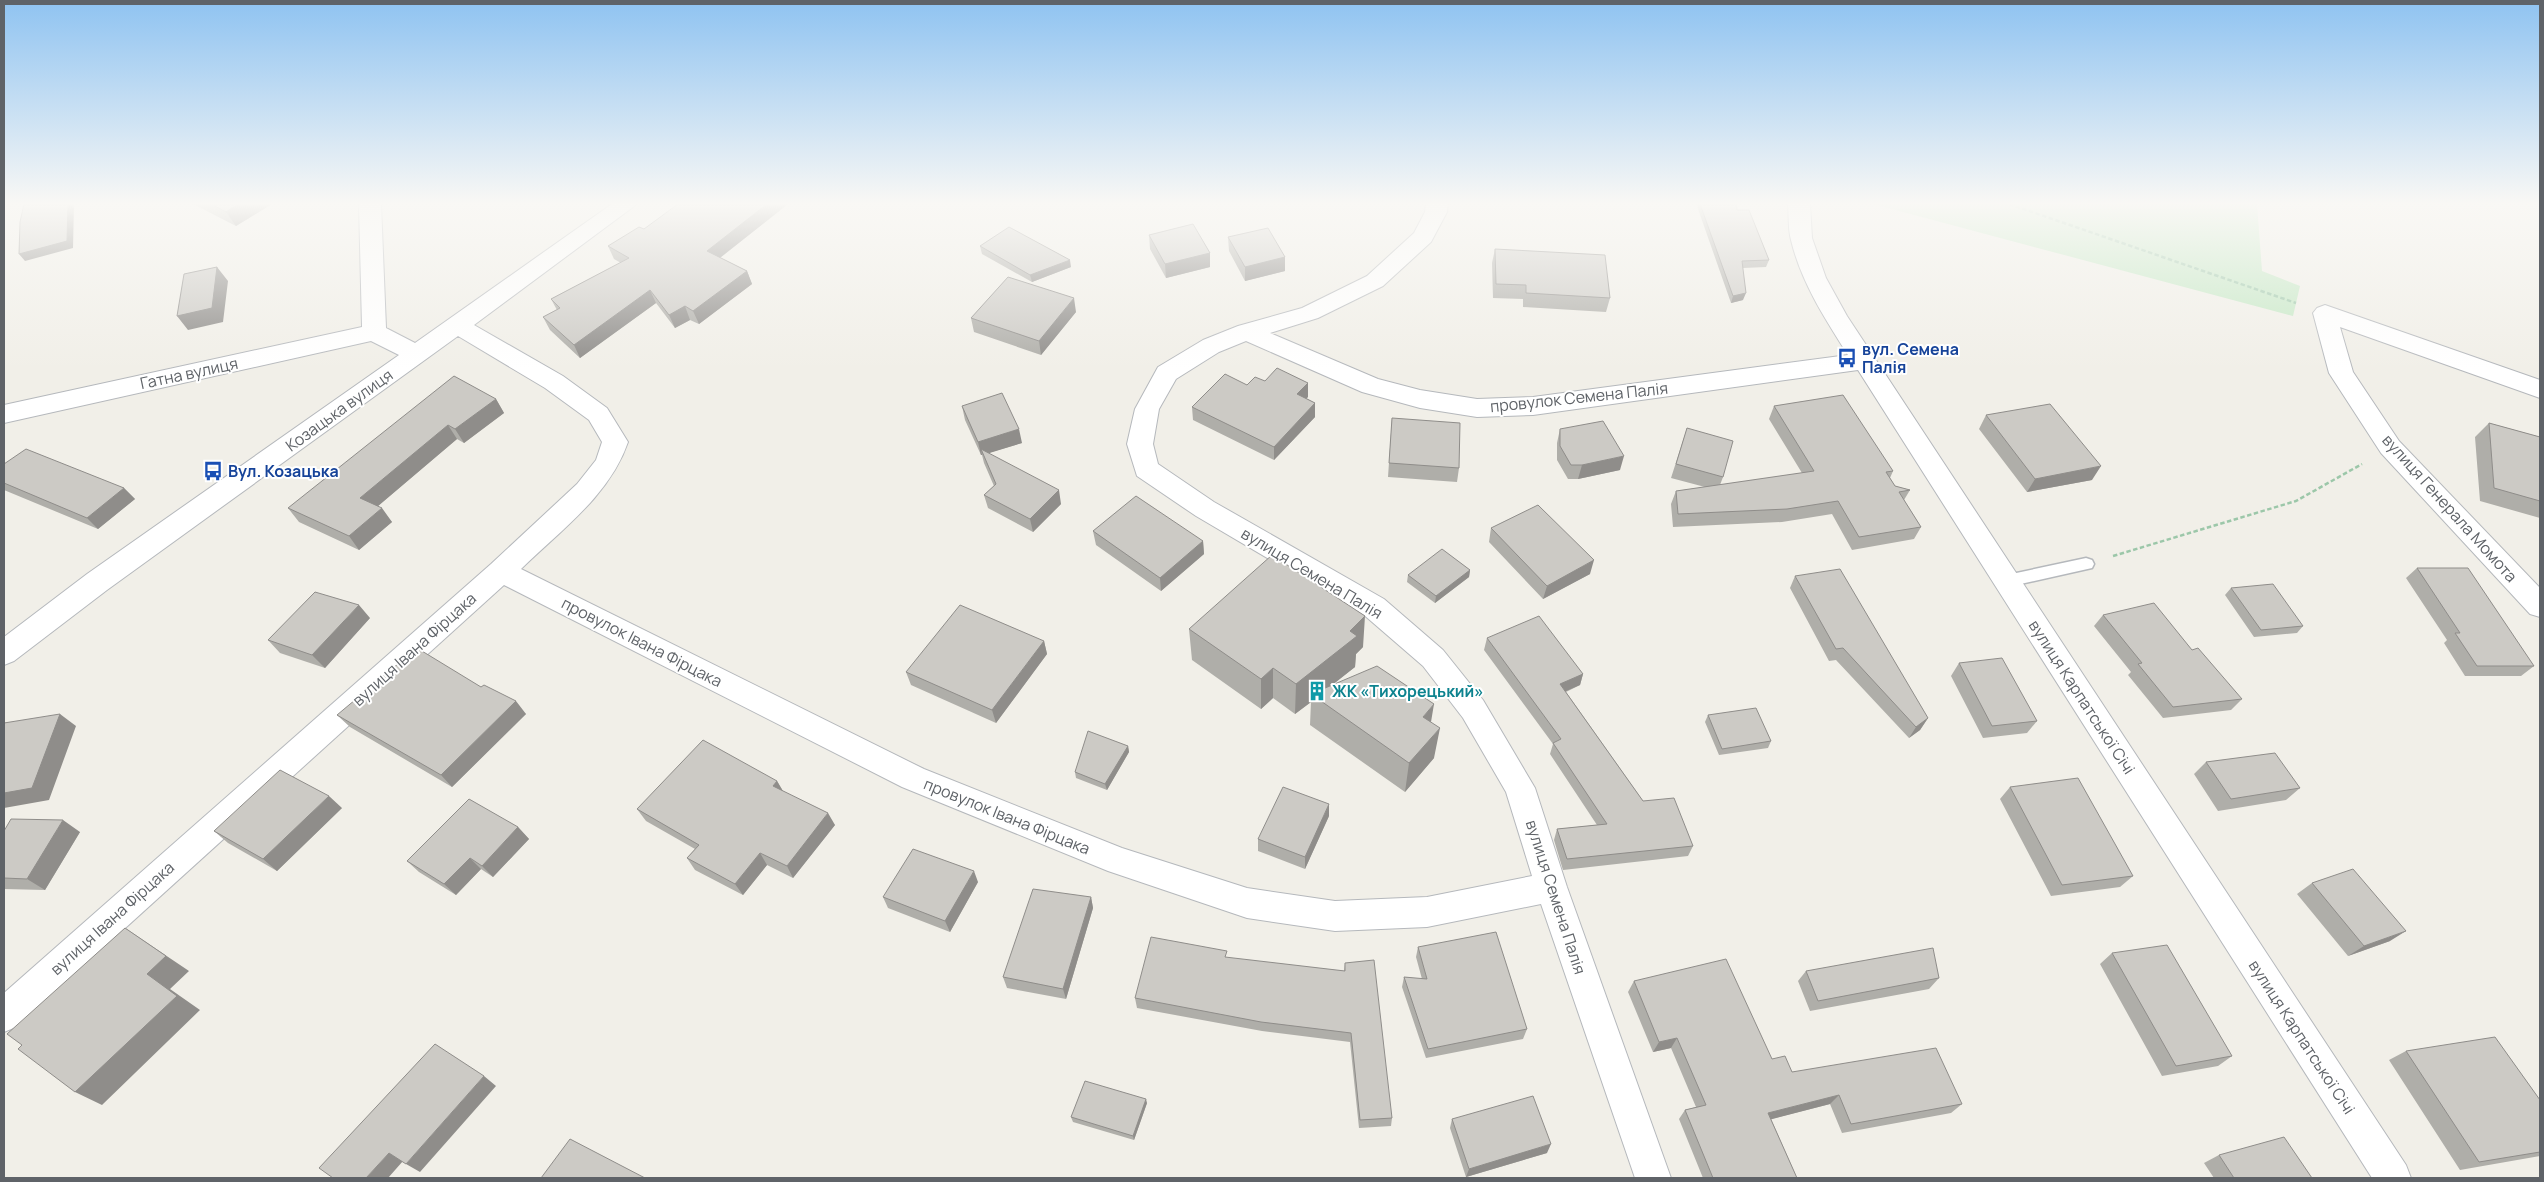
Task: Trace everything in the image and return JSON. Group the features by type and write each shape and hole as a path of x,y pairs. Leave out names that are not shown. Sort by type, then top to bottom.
{"street":[{"path":"372,259 374,332 418,354"},
{"name":"Козацька вулиця","path":"4,653 97,582 551,259"},
{"name":"вулиця Семена Палія","path":"1399,259 1375,281 1310,313 1246,332 1211,346 1167,373 1147,409 1140,444 1146,469 1205,509 1374,607 1433,658 1473,709 1520,788 1551,887 1653,1178"},
{"name":"вулиця Карпатської Січі","path":"1809,259 1815,278 1836,318 2393,1178"},
{"path":"2325,313 2540,389"},
{"name":"вулиця Генерала Момота","path":"2325,313 2341,373 2390,447 2540,606"},
{"name":"вулиця Івана Фірцака","path":"4,1015 501,571 586,491 608,463 615,442 598,414 561,387 458,326"},
{"name":"Гатна вулиця","path":"4,414 374,332"},
{"name":"провулок Семена Палія","path":"1246,332 1370,386 1420,399 1477,408 1532,406 1865,361"},
{"name":"провулок Івана Фірцака","path":"501,571 913,778 1119,861 1247,903 1335,916 1418,913 1551,887"}],"lane":[{"path":"2006,581 2086,564"}],"path":[{"path":"2169,259 2325,313"},
{"path":"2086,564 2296,501 2390,447"}],"green space":[{"path":"2080,259 2261,259 2262,271 2300,286 2293,316"}],"building":[{"path":"627,259 723,259 747,271 693,311 685,306 669,315 650,290 574,345 543,317 560,308 551,299"},
{"path":"1003,259 1070,260 1030,275"},
{"path":"1162,259 1185,259 1165,264"},
{"path":"1241,259 1276,259 1245,267"},
{"path":"1495,259 1605,259 1610,298 1526,293 1526,285 1496,284"},
{"path":"1720,259 1769,259 1742,261 1746,293 1733,296"},
{"path":"217,267 212,308 177,316 184,274"},
{"path":"1008,277 1074,298 1039,341 971,318"},
{"path":"1277,368 1308,383 1297,394 1315,403 1274,447 1192,407 1225,374 1247,385 1255,377 1265,381"},
{"path":"454,376 496,399 455,429 448,425 360,498 382,508 349,536 288,508"},
{"path":"1002,393 1019,429 978,442 962,406"},
{"path":"1843,395 1893,471 1886,472 1895,486 1910,490 1899,492 1921,527 1859,537 1838,501 1787,509 1678,514 1676,491 1814,471 1774,406"},
{"path":"2050,404 2101,466 2035,479 1986,415"},
{"path":"1392,418 1460,423 1459,468 1389,463"},
{"path":"1603,421 1624,456 1582,465 1571,465 1560,446 1560,429"},
{"path":"2489,423 2540,437 2540,501 2494,488"},
{"path":"1687,428 1733,441 1723,477 1676,464"},
{"path":"26,449 124,488 87,518 4,483 4,464"},
{"path":"981,449 1059,490 1030,519 984,495 996,484"},
{"path":"1136,496 1203,541 1160,578 1093,531"},
{"path":"1538,505 1594,560 1547,586 1491,528"},
{"path":"1442,549 1470,570 1436,596 1408,575"},
{"path":"1272,555 1365,616 1350,631 1357,636 1296,684 1273,668 1261,679 1189,629"},
{"path":"2417,568 2468,568 2534,666 2477,666 2455,633 2460,633"},
{"path":"1840,569 1928,718 1916,727 1843,648 1836,649 1795,576"},
{"path":"2273,584 2303,626 2261,630 2231,588"},
{"path":"315,592 359,605 312,655 268,640"},
{"path":"2154,603 2192,650 2198,648 2242,699 2173,707 2138,664 2142,663 2103,615"},
{"path":"960,605 1044,641 992,710 906,672"},
{"path":"1539,616 1583,674 1560,684 1643,801 1674,798 1693,846 1567,859 1557,829 1607,824 1553,743 1561,739 1487,638"},
{"path":"417,648 481,687 484,685 516,701 441,775 337,715"},
{"path":"2002,658 2037,721 1992,726 1959,663"},
{"path":"1377,666 1434,704 1423,717 1440,728 1409,763 1311,694"},
{"path":"1756,708 1771,741 1722,749 1708,715"},
{"path":"60,714 32,788 4,793 4,723"},
{"path":"1088,731 1128,746 1105,784 1075,772"},
{"path":"703,740 777,781 773,786 828,813 787,866 760,853 735,884 687,858 699,845 637,809"},
{"path":"2275,753 2300,788 2231,799 2206,762"},
{"path":"280,770 329,796 263,859 214,831"},
{"path":"2078,778 2133,876 2062,885 2010,787"},
{"path":"1283,787 1329,804 1305,857 1258,839"},
{"path":"469,799 518,827 482,866 470,858 444,884 407,861"},
{"path":"11,819 63,820 27,879 4,878 4,831"},
{"path":"913,849 974,871 945,921 883,897"},
{"path":"2353,869 2406,931 2364,946 2312,883"},
{"path":"1033,889 1091,897 1063,989 1003,977"},
{"path":"125,928 166,956 147,974 177,996 75,1092 18,1049 22,1045 7,1034"},
{"path":"1496,932 1527,1029 1428,1049 1404,977 1427,979 1418,947"},
{"path":"1151,937 1227,951 1225,957 1345,971 1345,963 1374,960 1392,1118 1360,1120 1351,1033 1261,1022 1135,998"},
{"path":"2167,945 2232,1056 2176,1066 2112,953"},
{"path":"1933,948 1939,978 1818,1001 1806,971"},
{"path":"1726,959 1772,1059 1785,1056 1792,1072 1936,1048 1962,1104 1851,1124 1839,1095 1768,1113 1797,1178 1713,1178 1685,1110 1706,1105 1677,1038 1659,1042 1634,981"},
{"path":"2495,1037 2540,1100 2540,1152 2479,1162 2406,1051"},
{"path":"435,1044 484,1076 406,1164 389,1153 366,1178 333,1178 319,1168"},
{"path":"1085,1081 1146,1099 1133,1136 1071,1117"},
{"path":"1533,1096 1551,1144 1469,1169 1452,1119"},
{"path":"2284,1137 2312,1178 2234,1178 2219,1155"},
{"path":"570,1139 645,1178 541,1178"}],"place":[{"name":"вул. Семена Палія","path":"1847,358"},
{"name":"Вул. Козацька","path":"213,471"},
{"name":"ЖК «Тихорецький»","path":"1317,691"}]}
